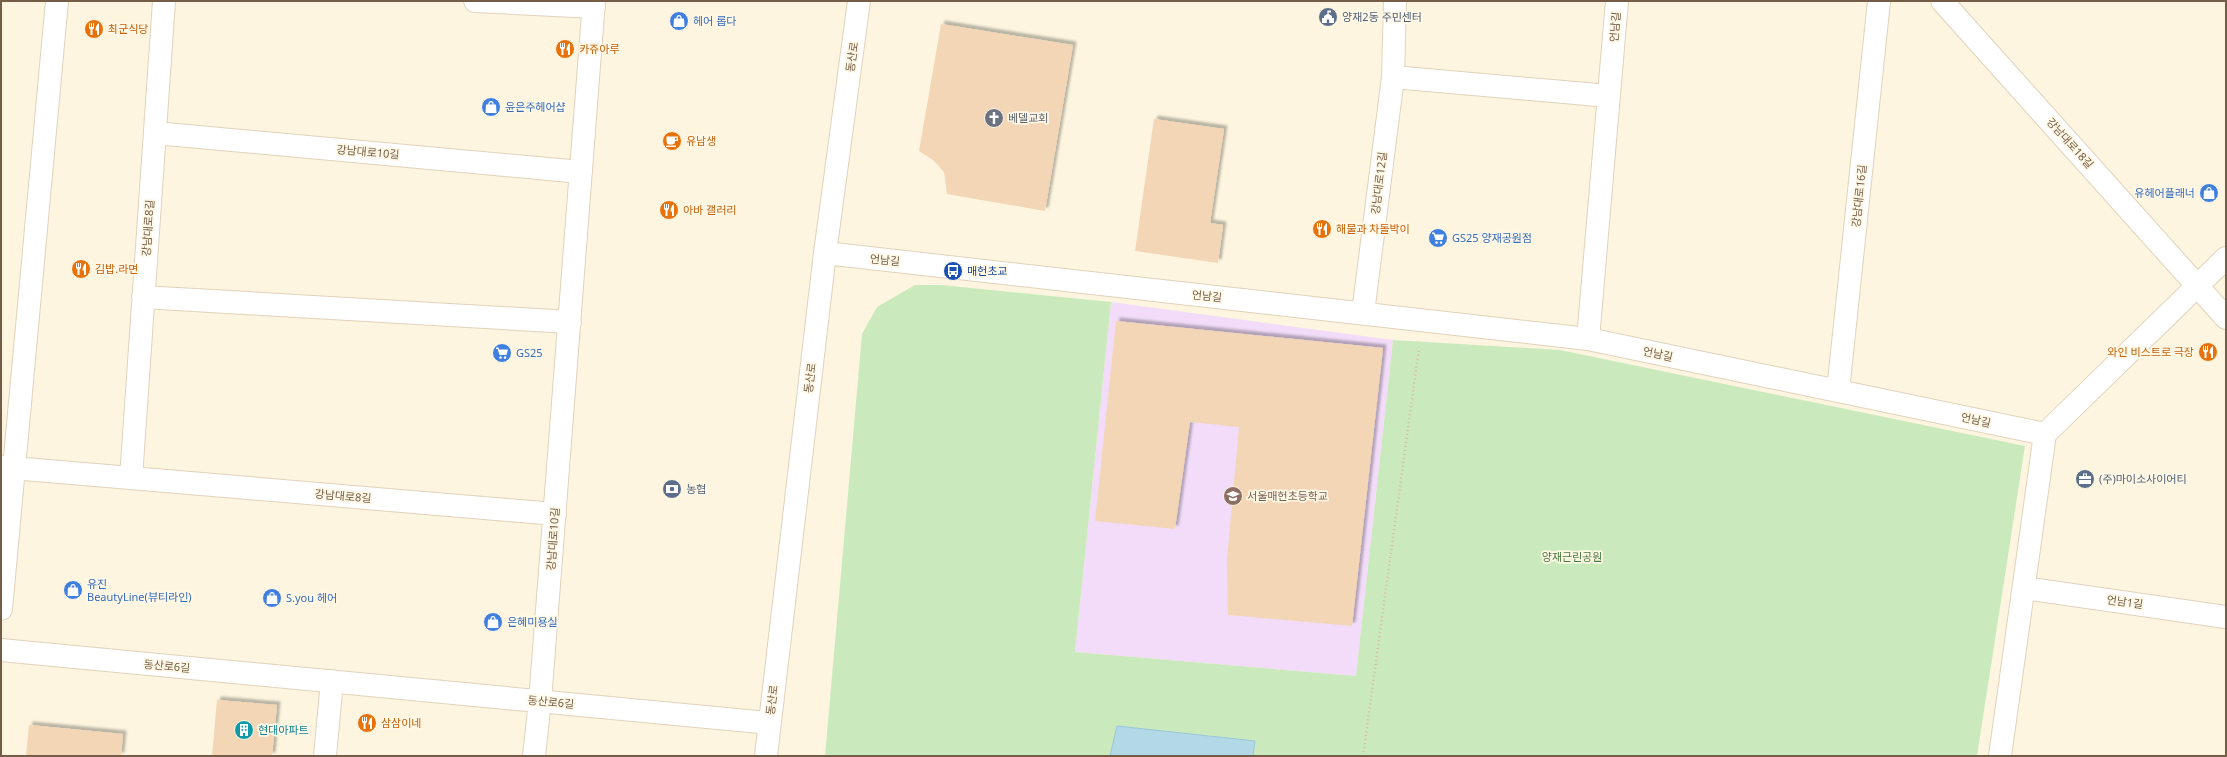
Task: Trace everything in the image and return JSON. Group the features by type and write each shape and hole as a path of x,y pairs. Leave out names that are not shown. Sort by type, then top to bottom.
{"street":[{"path":"1,609 7,468 57,1"},
{"name":"강남대로8길","path":"131,478 164,1"},
{"name":"강남대로10길","path":"475,1 594,4 555,514 540,701 534,756"},
{"name":"동산로","path":"766,756 825,253 860,1"},
{"name":"강남대로12길","path":"1363,313 1393,77 1395,1"},
{"name":"언남길","path":"1588,339 1618,1"},
{"name":"강남대로16길","path":"1838,391 1879,1"},
{"name":"강남대로18길","path":"1942,1 2226,318"},
{"path":"1393,77 1609,96"},
{"name":"강남대로10길","path":"155,133 581,172"},
{"name":"언남길","path":"825,253 1588,339 2045,434"},
{"path":"2000,756 2045,434 2226,258"},
{"path":"143,297 570,322"},
{"name":"강남대로8길","path":"7,468 555,514"},
{"name":"언남1길","path":"2024,588 2226,617"},
{"name":"동산로6길","path":"1,650 769,723"},
{"path":"325,756 332,681"}],"path":[{"path":"1363,756 1423,320"}],"shaded area":[{"name":"서울매헌초등학교","path":"1111,302 1393,340 1356,676 1075,652"}],"green space":[{"name":"양재근린공원","path":"915,285 941,285 1111,302 1075,652 1356,676 1393,340 1560,350 2025,446 1977,756 825,756 862,334 877,307"}],"water":[{"path":"1117,726 1255,741 1253,756 1110,756"}],"building":[{"path":"941,24 1073,45 1045,211 947,194 944,172 933,160 919,151"},
{"path":"1154,119 1224,129 1210,223 1223,225 1218,263 1135,251"},
{"path":"1116,321 1383,348 1352,626 1228,615 1227,559 1239,427 1190,422 1175,529 1095,521"},
{"name":"현대아파트","path":"217,700 277,705 272,756 212,756"},
{"path":"29,725 123,734 121,756 26,756"}],"place":[{"name":"양재2동 주민센터","path":"1328,17"},
{"name":"헤어 롭다","path":"679,21"},
{"name":"최군식당","path":"94,29"},
{"name":"카쥬아루","path":"565,49"},
{"name":"윤은주헤어샵","path":"491,107"},
{"name":"베델교회","path":"994,118"},
{"name":"유남생","path":"672,141"},
{"name":"유헤어플래너","path":"2209,193"},
{"name":"아바 갤러리","path":"669,210"},
{"name":"해물과 차돌박이","path":"1322,229"},
{"name":"GS25 양재공원점","path":"1438,238"},
{"name":"김밥.라면","path":"81,269"},
{"name":"매헌초교","path":"953,271"},
{"name":"와인 비스트로 극장","path":"2208,352"},
{"name":"GS25","path":"502,353"},
{"name":"(주)마이소사이어티","path":"2085,479"},
{"name":"농협","path":"672,489"},
{"name":"서울매헌초등학교","path":"1233,496"},
{"name":"유진 BeautyLine(뷰티라인)","path":"73,590"},
{"name":"S.you 헤어","path":"272,598"},
{"name":"은혜미용실","path":"493,622"},
{"name":"삼삼이네","path":"367,723"},
{"name":"현대아파트","path":"244,730"}]}
